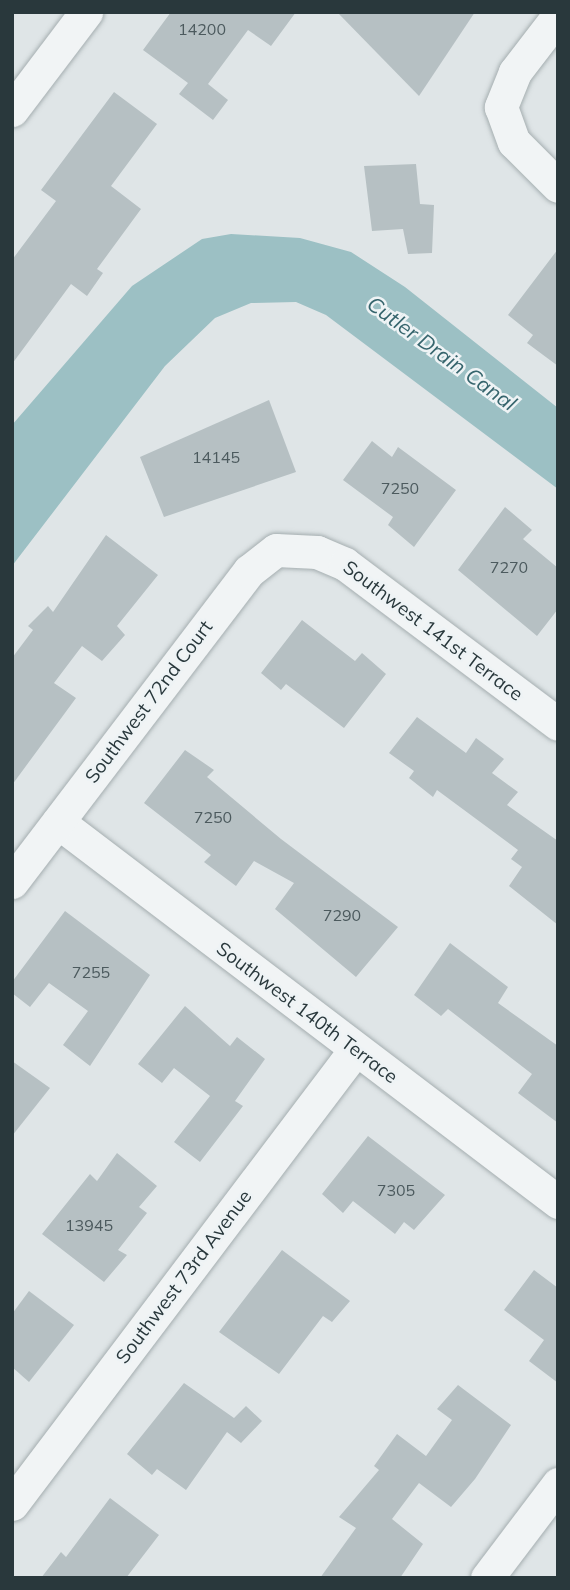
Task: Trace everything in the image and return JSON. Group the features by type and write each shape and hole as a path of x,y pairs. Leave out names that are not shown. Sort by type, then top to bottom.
{"street":[{"path":"12,110 86,12"},
{"path":"558,16 505,90 501,107 506,128 526,158 558,186"},
{"name":"Southwest 141st Terrace","path":"302,549 331,556 360,574 558,724"},
{"name":"Southwest 72nd Court","path":"12,882 258,561 276,550 302,549"},
{"name":"Southwest 140th Terrace","path":"58,822 558,1202"},
{"name":"Southwest 73rd Avenue","path":"12,1504 355,1049"},
{"path":"487,1578 558,1485"}],"water":[{"name":"Cutler Drain Canal","path":"231,234 300,238 351,252 405,287 558,408 558,489 326,315 296,302 251,303 215,318 165,366 12,566 12,425 132,286 202,239"}],"building":[{"path":"171,12 296,12 271,46 248,30 208,84 228,100 213,120 179,94 188,83 143,50"},
{"path":"337,12 475,12 419,96"},
{"path":"114,92 157,124 111,186 141,209 97,269 103,273 87,296 71,284 12,364 12,260 56,201 41,190"},
{"path":"416,164 420,204 434,205 432,253 408,254 403,229 372,231 364,166"},
{"path":"558,249 558,366 527,343 533,335 508,315"},
{"path":"269,400 296,472 164,517 140,457"},
{"path":"372,441 392,457 398,447 456,490 414,547 388,525 393,517 343,480"},
{"path":"505,507 532,530 523,539 558,568 558,609 537,636 458,570"},
{"path":"106,535 158,575 117,626 125,635 102,661 82,646 54,683 76,698 12,785 12,658 33,630 28,626 48,606 53,612"},
{"path":"302,620 355,661 362,653 386,674 344,728 286,684 281,690 261,673"},
{"path":"417,717 466,753 476,738 504,759 492,773 518,792 507,805 558,841 558,925 509,886 522,867 511,859 518,850 437,790 433,797 409,778 414,771 389,753"},
{"path":"185,750 214,770 207,777 281,839 398,927 356,977 275,909 294,883 254,861 236,886 204,862 211,855 144,803"},
{"path":"65,911 150,975 90,1066 63,1045 88,1011 49,983 30,1007 12,993 12,982"},
{"path":"450,943 508,987 498,1003 558,1046 558,1123 518,1093 532,1074 448,1009 441,1016 414,995"},
{"path":"185,1006 230,1046 237,1037 265,1059 235,1101 243,1106 200,1162 174,1142 210,1096 174,1068 162,1083 138,1064"},
{"path":"12,1061 50,1088 12,1136"},
{"path":"368,1136 445,1195 414,1230 404,1222 395,1234 353,1201 343,1213 322,1194"},
{"path":"117,1153 157,1186 139,1207 147,1213 118,1250 127,1255 104,1282 42,1234 90,1174 97,1181"},
{"path":"282,1250 350,1301 332,1322 323,1316 279,1374 219,1332"},
{"path":"534,1270 558,1288 558,1383 529,1361 544,1340 504,1310"},
{"path":"29,1291 74,1325 29,1382 12,1367 12,1314"},
{"path":"184,1383 234,1418 246,1406 262,1421 241,1443 227,1432 186,1490 157,1469 152,1475 127,1454"},
{"path":"458,1385 511,1425 475,1479 451,1507 419,1483 392,1519 423,1544 400,1578 320,1578 356,1528 339,1517 379,1470 374,1466 397,1434 426,1456 452,1420 437,1409"},
{"path":"110,1498 159,1535 126,1578 41,1578 61,1552 66,1557"}]}
